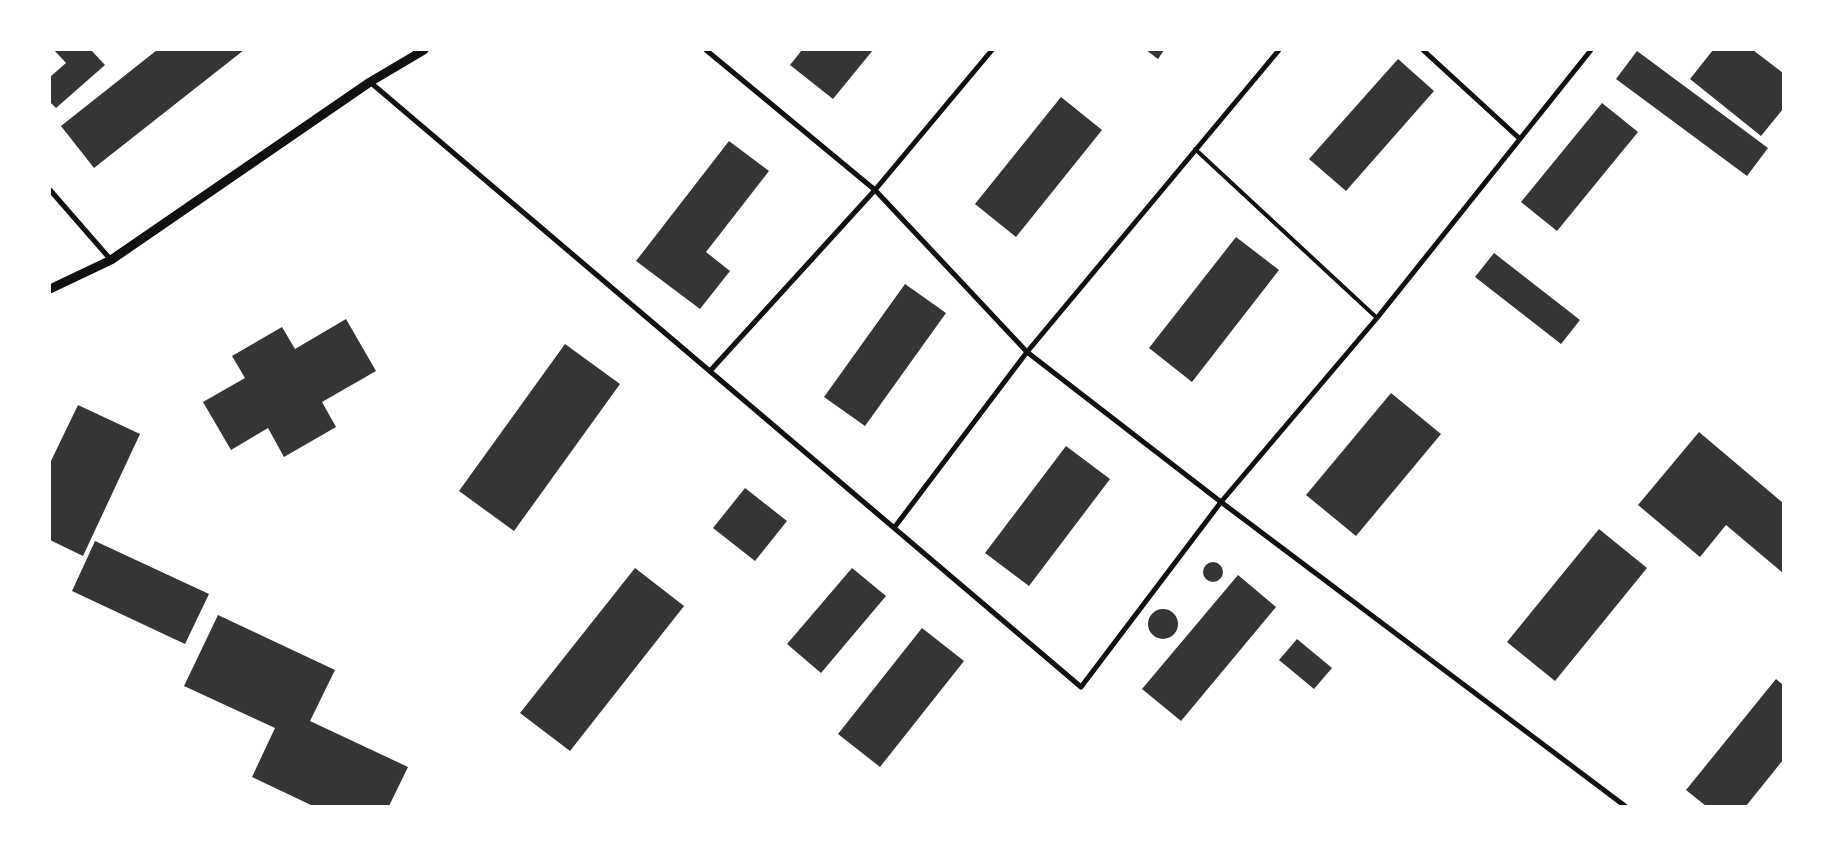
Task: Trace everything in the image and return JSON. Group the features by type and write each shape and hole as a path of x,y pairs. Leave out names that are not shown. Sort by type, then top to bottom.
{"street":[{"path":"50,289 111,260 370,82 424,50"},
{"path":"706,50 875,190 1028,352 1221,502 1625,806"},
{"path":"710,371 875,190 992,50"},
{"path":"894,528 1028,352 1279,50"},
{"path":"1423,50 1520,138"},
{"path":"370,82 1081,687 1221,502 1377,318 1591,50"},
{"path":"50,190 111,260"}],"lane":[{"path":"1196,149 1377,318"}],"building":[{"path":"54,50 91,50 105,65 56,108 50,102 50,77 66,63"},
{"path":"157,50 244,50 94,168 61,126"},
{"path":"802,50 873,50 833,99 790,65"},
{"path":"1146,50 1164,50 1158,59"},
{"path":"1713,50 1753,50 1783,73 1783,109 1761,136 1690,79"},
{"path":"1637,51 1768,148 1747,176 1616,79"},
{"path":"1398,59 1434,91 1346,191 1309,159"},
{"path":"1061,97 1102,130 1016,237 975,204"},
{"path":"1602,103 1638,132 1557,231 1521,202"},
{"path":"729,141 769,171 706,252 730,271 700,309 636,261"},
{"path":"1236,237 1279,270 1192,382 1149,348"},
{"path":"1494,253 1580,320 1561,344 1475,277"},
{"path":"905,284 946,313 865,426 824,397"},
{"path":"346,319 376,371 322,402 336,427 284,457 268,428 231,450 203,402 245,378 232,356 282,327 295,349"},
{"path":"565,344 620,384 514,531 459,491"},
{"path":"1391,393 1441,434 1356,536 1306,495"},
{"path":"78,405 140,434 83,556 50,540 50,463"},
{"path":"1699,432 1783,503 1783,573 1726,525 1700,557 1638,505"},
{"path":"1066,446 1110,479 1029,586 985,553"},
{"path":"745,488 787,521 755,561 713,528"},
{"path":"1599,529 1647,568 1555,681 1507,642"},
{"path":"95,541 209,594 185,644 72,591"},
{"path":"1213,562 1220,565 1223,572 1220,579 1213,582 1206,579 1203,572 1206,565"},
{"path":"635,568 684,606 570,751 520,713"},
{"path":"852,568 886,596 821,673 787,644"},
{"path":"1238,575 1276,607 1181,721 1142,689"},
{"path":"1163,609 1174,613 1178,624 1174,635 1163,639 1152,635 1148,624 1152,613"},
{"path":"218,615 335,670 310,721 408,767 389,806 313,806 252,777 275,728 184,686"},
{"path":"922,628 964,661 880,767 838,734"},
{"path":"1297,639 1332,668 1314,689 1279,660"},
{"path":"1776,679 1783,685 1783,760 1746,806 1706,806 1686,790"}]}
